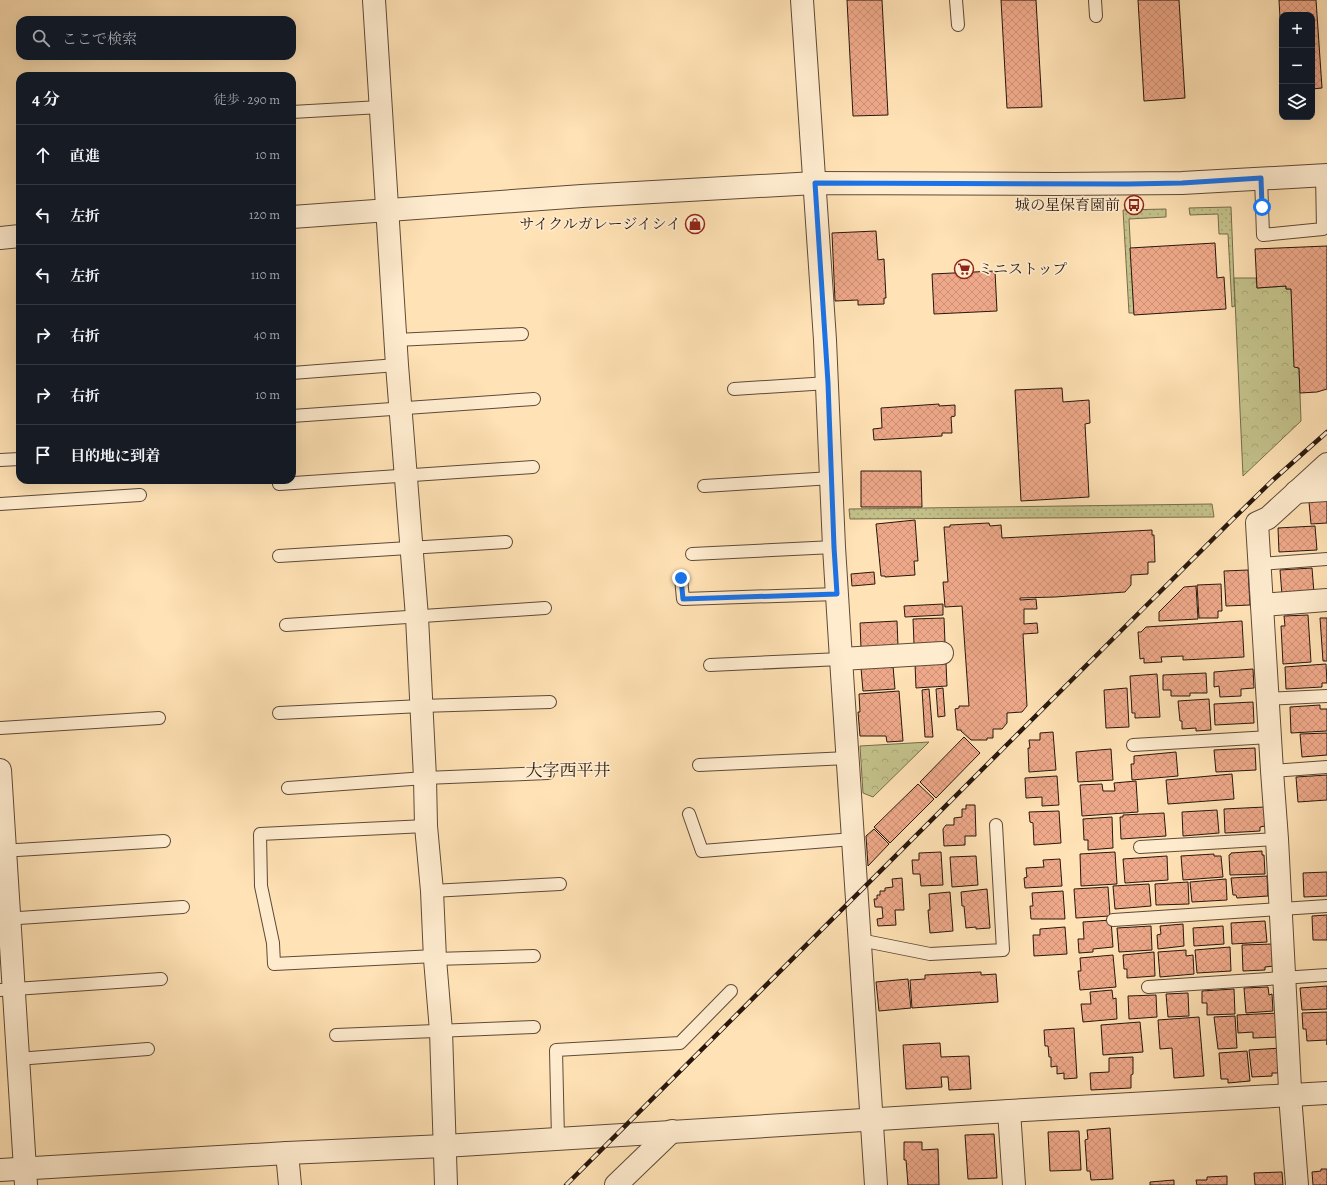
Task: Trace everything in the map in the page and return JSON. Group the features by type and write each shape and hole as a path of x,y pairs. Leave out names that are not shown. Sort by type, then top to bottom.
{"street":[{"path":"374,0 397,365 416,617 425,778 426,826 432,891 435,957 441,1031 446,1185"},
{"path":"802,0 828,383 834,547 876,1185"},
{"path":"296,217 589,196 815,183 1128,184 1182,183 1325,175"},
{"path":"0,238 16,236"},
{"path":"1297,1185 1291,1095 1286,978 1267,699 1257,523 1268,518 1327,464"},
{"path":"1296,492 1327,490"},
{"path":"1262,605 1327,600"},
{"path":"841,659 942,653"},
{"path":"0,770 7,989 17,1059 25,1177"},
{"path":"0,1170 25,1177 287,1154 444,1146 672,1131 1327,1093"},
{"path":"1009,1111 1014,1185"},
{"path":"616,1185 672,1131"},
{"path":"287,1154 290,1185"}],"lane":[{"path":"956,0 958,25"},
{"path":"1095,0 1096,16"},
{"path":"296,112 380,107"},
{"path":"1261,178 1263,235 1323,229 1325,175"},
{"path":"396,340 522,334"},
{"path":"296,373 397,365"},
{"path":"734,389 828,383"},
{"path":"296,416 534,399"},
{"path":"0,460 16,459"},
{"path":"296,483 533,467"},
{"path":"704,486 832,478"},
{"path":"0,504 140,495"},
{"path":"279,556 506,542"},
{"path":"692,554 834,547"},
{"path":"1259,564 1327,559"},
{"path":"681,578 683,599 837,594"},
{"path":"286,626 545,608"},
{"path":"710,665 841,659"},
{"path":"1267,699 1327,696"},
{"path":"278,713 421,706 550,702"},
{"path":"0,728 159,718"},
{"path":"1133,744 1270,737"},
{"path":"700,765 848,758"},
{"path":"1272,771 1327,767"},
{"path":"288,788 425,778 548,773"},
{"path":"689,814 702,850 853,839"},
{"path":"860,940 930,954 1003,950 996,825"},
{"path":"426,826 260,834 261,886 273,943 274,964 435,957 534,956"},
{"path":"1140,847 1277,839"},
{"path":"3,850 164,842"},
{"path":"432,891 560,884"},
{"path":"1113,920 1327,906"},
{"path":"4,919 183,907"},
{"path":"1148,987 1327,975"},
{"path":"7,989 162,979"},
{"path":"558,1139 556,1050 680,1043 731,991"},
{"path":"336,1035 534,1027"},
{"path":"17,1059 148,1049"}],"green space":[{"path":"1231,207 1235,306 1232,307 1228,234 1219,234 1218,214 1190,215 1189,208"},
{"path":"1166,209 1166,217 1129,219 1134,313 1129,313 1123,210"},
{"path":"1234,278 1256,278 1257,288 1286,286 1286,289 1291,289 1297,368 1299,368 1301,421 1243,476"},
{"path":"1212,504 1214,517 850,519 849,509"},
{"path":"929,742 873,797 863,793 860,746"}],"building":[{"path":"847,0 882,0 888,115 853,116"},
{"path":"1001,0 1036,0 1042,107 1007,108"},
{"path":"1138,0 1179,0 1185,98 1144,101"},
{"path":"1279,0 1316,0 1322,88 1315,89 1315,12 1280,12"},
{"path":"876,231 878,260 884,259 886,298 884,298 884,304 858,305 858,300 835,301 832,233"},
{"path":"1215,243 1217,278 1224,277 1226,309 1134,315 1130,248"},
{"path":"1327,246 1327,389 1317,392 1300,393 1299,368 1294,367 1291,289 1286,289 1286,286 1257,288 1255,249"},
{"path":"995,271 997,311 934,314 932,274"},
{"path":"1062,388 1063,402 1089,400 1090,423 1085,424 1089,497 1021,501 1015,390"},
{"path":"939,404 939,406 955,405 955,416 951,417 952,433 942,433 942,436 874,440 873,429 882,428 881,408"},
{"path":"861,471 921,471 922,507 861,507"},
{"path":"1327,500 1327,523 1311,524 1309,502"},
{"path":"915,520 918,561 914,561 915,575 881,576 876,524"},
{"path":"989,523 990,526 1001,525 1002,538 1152,530 1152,535 1154,535 1155,562 1148,562 1148,574 1131,575 1131,585 1125,592 1020,598 1020,600 1036,599 1037,609 1024,609 1024,624 1037,623 1038,633 1023,634 1027,706 1022,712 1007,713 1007,723 1002,729 993,729 993,738 987,738 987,740 971,740 961,730 957,730 955,709 959,708 959,706 969,706 962,606 945,607 943,582 948,582 944,527 950,527 950,525"},
{"path":"1315,526 1317,550 1279,552 1278,528"},
{"path":"1312,568 1314,593 1282,595 1280,570"},
{"path":"1248,570 1250,605 1226,606 1224,571"},
{"path":"874,572 875,584 852,586 851,574"},
{"path":"1221,584 1222,611 1218,611 1218,618 1199,618 1197,585"},
{"path":"1196,586 1198,619 1159,621 1159,612 1184,587"},
{"path":"943,604 943,615 905,617 904,606"},
{"path":"1308,615 1311,662 1283,664 1281,626 1285,626 1284,616"},
{"path":"944,618 945,643 914,644 913,619"},
{"path":"1320,618 1327,618 1327,661 1323,661"},
{"path":"897,621 898,646 861,648 860,623"},
{"path":"1242,621 1244,657 1183,660 1183,656 1161,657 1162,662 1144,663 1144,658 1140,659 1138,632 1141,632 1146,627"},
{"path":"946,663 947,686 916,688 915,664"},
{"path":"1326,664 1327,683 1322,683 1322,687 1286,689 1285,667"},
{"path":"893,666 895,689 863,691 861,668"},
{"path":"1253,669 1254,688 1241,689 1241,696 1220,697 1219,686 1214,687 1214,672"},
{"path":"1206,673 1207,693 1190,693 1190,696 1171,696 1171,690 1163,690 1163,675"},
{"path":"1157,674 1160,717 1135,718 1135,713 1132,713 1130,676"},
{"path":"943,688 945,716 938,717 936,689"},
{"path":"1127,688 1129,727 1106,728 1104,690"},
{"path":"929,689 933,737 925,737 922,690"},
{"path":"899,691 903,741 887,742 886,736 860,736 858,712 860,712 859,694"},
{"path":"1209,699 1211,730 1196,731 1196,728 1182,729 1178,701"},
{"path":"1253,702 1254,723 1215,725 1214,704"},
{"path":"1320,705 1320,709 1327,709 1327,731 1291,733 1290,707"},
{"path":"1053,732 1056,770 1029,772 1029,740 1040,740 1040,733"},
{"path":"1327,733 1327,755 1302,757 1300,734"},
{"path":"964,737 980,753 936,798 920,782"},
{"path":"1255,748 1256,770 1216,772 1214,750"},
{"path":"1111,749 1113,780 1078,782 1076,752"},
{"path":"1176,752 1178,776 1132,780 1131,764 1134,764 1134,756"},
{"path":"1232,774 1234,799 1168,804 1166,780"},
{"path":"1327,775 1327,800 1298,802 1296,777"},
{"path":"1057,776 1059,805 1042,806 1042,797 1026,798 1025,778"},
{"path":"1136,781 1138,812 1082,816 1080,785 1102,784 1103,791 1115,791 1114,783"},
{"path":"918,784 934,799 890,843 874,827"},
{"path":"966,805 975,805 976,836 965,836 965,845 944,846 943,829 946,825 954,825 954,818 962,817 962,809 966,809"},
{"path":"1265,807 1265,826 1260,827 1260,831 1225,833 1224,809"},
{"path":"1217,810 1219,833 1183,836 1182,812"},
{"path":"1059,811 1061,843 1034,845 1033,823 1030,822 1029,812"},
{"path":"1164,813 1166,836 1121,839 1120,817 1123,817 1123,815"},
{"path":"1112,817 1113,848 1088,850 1088,840 1084,840 1083,819"},
{"path":"874,829 889,844 868,866 866,836"},
{"path":"1262,851 1262,855 1264,855 1265,874 1230,875 1229,855 1231,853"},
{"path":"941,852 943,885 921,886 920,874 913,874 912,860 919,860 919,853"},
{"path":"1115,852 1117,884 1081,886 1080,854"},
{"path":"1214,854 1214,856 1221,856 1223,877 1183,880 1181,856"},
{"path":"976,856 978,885 952,887 950,857"},
{"path":"1167,856 1168,880 1125,883 1123,859"},
{"path":"1060,859 1062,886 1025,888 1024,878 1027,877 1026,868 1044,867 1043,860"},
{"path":"1327,872 1327,896 1304,897 1303,873"},
{"path":"1267,876 1268,896 1237,898 1236,895 1233,895 1231,878"},
{"path":"902,878 904,910 895,910 896,925 878,926 877,919 883,918 882,907 875,907 874,899 877,899 877,895 880,895 880,891 885,891 885,888 893,887 892,879"},
{"path":"1226,879 1227,900 1192,902 1190,882"},
{"path":"1188,882 1189,904 1156,905 1155,884"},
{"path":"1149,884 1151,906 1115,909 1113,886"},
{"path":"1108,887 1110,916 1076,918 1074,889"},
{"path":"987,889 990,928 966,928 961,892"},
{"path":"1063,891 1065,919 1031,919 1030,906 1033,906 1032,893"},
{"path":"950,892 953,931 930,933 928,910 930,910 929,894"},
{"path":"1327,915 1327,940 1313,940 1312,916"},
{"path":"1111,920 1113,947 1093,949 1093,952 1079,953 1078,939 1084,939 1083,922"},
{"path":"1265,921 1267,942 1232,944 1231,923"},
{"path":"1183,924 1184,946 1158,949 1157,935 1161,934 1160,926"},
{"path":"1151,926 1152,950 1119,952 1117,928"},
{"path":"1223,926 1224,944 1194,946 1193,928"},
{"path":"1065,927 1067,954 1034,956 1033,935 1040,935 1040,929"},
{"path":"1273,944 1274,966 1265,967 1265,970 1243,971 1242,945"},
{"path":"1230,947 1231,971 1197,973 1195,950"},
{"path":"1186,950 1186,956 1193,955 1194,974 1160,977 1158,952"},
{"path":"1154,952 1155,976 1127,978 1127,969 1124,969 1123,955"},
{"path":"1113,955 1116,987 1080,990 1078,971 1081,971 1080,958"},
{"path":"981,972 981,975 996,974 998,1002 912,1008 910,980 925,979 925,975"},
{"path":"908,979 911,1008 879,1011 876,982"},
{"path":"1327,986 1327,1009 1302,1010 1300,988"},
{"path":"1268,987 1269,995 1272,994 1273,1011 1246,1013 1244,988"},
{"path":"1234,989 1235,1014 1207,1015 1207,1003 1202,1003 1202,991"},
{"path":"1112,990 1113,999 1116,998 1117,1019 1083,1022 1081,1004 1091,1004 1090,992"},
{"path":"1188,993 1189,1016 1168,1017 1166,994"},
{"path":"1156,995 1157,1017 1129,1019 1128,996"},
{"path":"1327,1012 1327,1040 1307,1041 1306,1029 1303,1029 1302,1013"},
{"path":"1279,1013 1280,1037 1253,1038 1253,1032 1238,1033 1237,1015"},
{"path":"1235,1016 1237,1048 1218,1049 1214,1017"},
{"path":"1199,1017 1204,1076 1174,1078 1172,1048 1160,1049 1158,1020"},
{"path":"1140,1022 1143,1052 1103,1055 1101,1025"},
{"path":"1074,1028 1077,1078 1064,1079 1064,1073 1057,1074 1057,1066 1051,1067 1051,1057 1049,1057 1048,1046 1045,1046 1044,1030"},
{"path":"940,1043 941,1057 969,1056 971,1089 949,1090 948,1077 941,1077 942,1087 906,1089 903,1045"},
{"path":"1282,1048 1283,1073 1272,1073 1272,1076 1252,1077 1249,1050"},
{"path":"1247,1051 1250,1081 1228,1083 1228,1079 1221,1079 1219,1053"},
{"path":"1133,1057 1131,1088 1091,1090 1090,1073 1109,1072 1109,1058"},
{"path":"1110,1128 1113,1179 1091,1180 1090,1171 1087,1171 1085,1140 1088,1139 1087,1130"},
{"path":"1079,1131 1081,1170 1050,1171 1048,1132"},
{"path":"994,1134 997,1178 968,1179 965,1135"},
{"path":"904,1142 922,1142 922,1150 938,1149 939,1185 908,1185 906,1160 904,1160"},
{"path":"1321,1169 1327,1169 1327,1185 1313,1185 1312,1172 1321,1171"},
{"path":"1282,1172 1283,1185 1255,1185 1254,1173"},
{"path":"1227,1176 1227,1185 1197,1185 1196,1180 1207,1180 1207,1177"},
{"path":"1174,1180 1174,1185 1150,1185 1150,1182"}],"railway":[{"path":"566,1185 1233,519 1273,480 1327,432"}],"place":[{"name":"城の星保育園前","path":"1134,205"},
{"name":"サイクルガレージイシイ","path":"695,224"},
{"name":"ミニストップ","path":"964,269"}],"district":[{"name":"大字西平井","path":"568,770"}],"route":[{"path":"681,578 683,599 837,594 828,383 815,183 1128,184 1182,183 1261,178 1262,207"}]}
